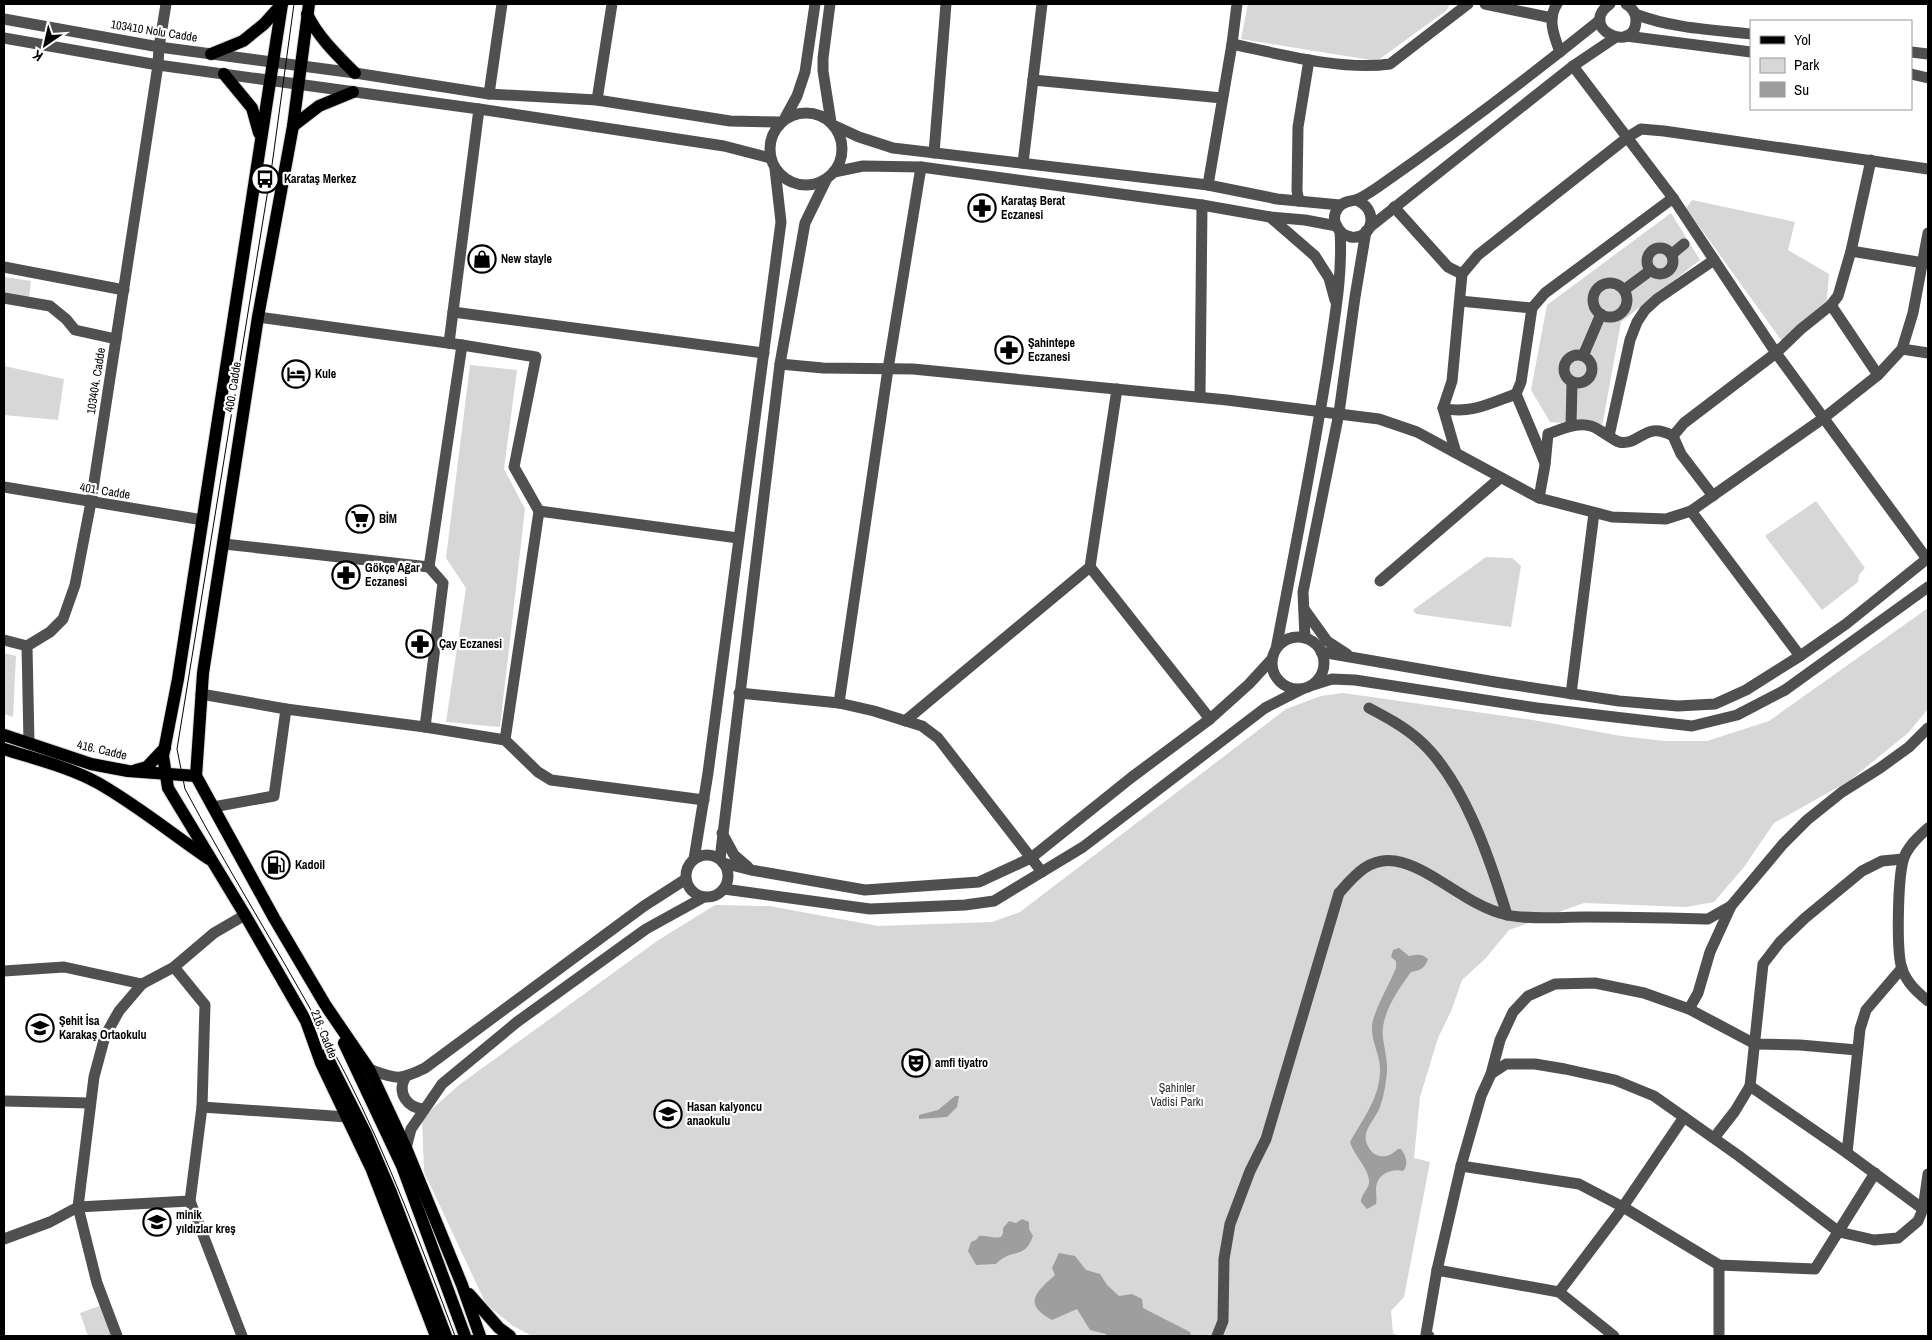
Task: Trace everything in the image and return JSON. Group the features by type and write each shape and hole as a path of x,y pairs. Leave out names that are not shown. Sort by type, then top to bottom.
{"main road":[{"path":"211,54 244,41 264,24 282,4"},
{"name":"400. Cadde","path":"164,752 178,679 282,4"},
{"path":"308,9 312,26 355,73"},
{"name":"400. Cadde","path":"196,776 201,694 258,317 293,126 308,9"},
{"path":"224,74 252,108 260,144"},
{"path":"293,126 319,106 353,92"},
{"name":"416. Cadde","path":"4,735 91,764 128,771 196,776"},
{"path":"4,749 77,774 97,783 136,807 212,861"},
{"path":"128,771 147,767 164,752"},
{"name":"216. Cadde","path":"164,752 168,788 245,915 306,1021 321,1063 372,1170 436,1336"},
{"name":"216. Cadde","path":"196,776 326,1006 370,1070 406,1148 462,1285 480,1335"},
{"path":"326,1006 402,1166 465,1336"},
{"path":"306,1021 325,1053 366,1134 404,1224 446,1336"},
{"path":"462,1285 499,1328 510,1336"},
{"path":"425,1336 426,1310"}],"street":[{"name":"103404. Cadde","path":"27,646 50,632 63,619 75,585 91,502 166,4"},
{"path":"489,94 502,4"},
{"path":"597,100 612,4"},
{"path":"704,897 694,892 687,884 686,879 687,868 694,859 704,800 781,222 769,147 772,136 797,96 805,72 815,4"},
{"path":"406,1148 411,1129 442,1084 517,1022 646,929 704,897 715,895 724,888 728,878 728,873 721,861 722,834 780,364 805,223 830,176 840,163 843,152 842,142 833,124 823,71 830,4"},
{"path":"934,154 946,4"},
{"path":"1022,163 1042,4"},
{"path":"1208,185 1237,4"},
{"path":"1232,44 1309,60 1374,66 1390,64 1468,4"},
{"path":"1485,4 1552,18"},
{"path":"1557,4 1552,12 1552,18 1553,32 1560,52"},
{"path":"1593,4 1601,18 1603,30 1607,33 1750,52"},
{"path":"1356,200 1376,189 1476,117 1601,18 1606,7 1610,4"},
{"path":"4,38 158,65 479,109 724,146 773,163 783,177 793,183 804,185 815,184 830,176 863,166 922,167 1202,205 1270,217 1305,220 1338,229 1350,236 1356,237 1573,66 1633,29 1635,14 1626,4"},
{"path":"1635,14 1647,19 1698,29 1750,34"},
{"name":"103410 Nolu Cadde","path":"4,19 159,47 355,73 489,94 597,100 730,121 783,120"},
{"path":"1912,52 1928,54"},
{"path":"1299,201 1297,191 1298,127 1309,60"},
{"path":"1322,652 1571,694 1678,706 1715,704 1746,690 1800,656 1846,624 1928,558 1776,352 1673,198 1573,66"},
{"path":"1912,74 1928,78"},
{"path":"1033,80 1222,98"},
{"path":"449,343 479,109"},
{"path":"783,120 797,113 810,112 822,115 833,124 859,137 893,148 934,154 1208,185 1277,199 1340,205 1350,200 1356,200 1366,205 1370,210 1371,221 1355,297 1339,413 1303,592 1306,638"},
{"path":"1456,453 1443,408 1452,381 1462,274 1478,255 1628,137 1641,129 1928,169"},
{"path":"1673,436 1684,424 1831,306 1838,296 1851,252 1871,160"},
{"path":"839,703 888,369 922,167"},
{"path":"1546,465 1516,394 1521,382 1532,308 1545,293 1673,198"},
{"path":"1200,397 1202,205"},
{"path":"1302,689 1292,689 1284,686 1276,679 1272,670 1321,411 1340,277 1342,252 1335,215 1340,205"},
{"path":"1394,207 1448,267 1462,274"},
{"path":"1270,217 1315,256 1329,278 1336,304"},
{"path":"780,364 823,368 912,369 1200,397 1379,419 1417,432 1539,498 1612,517 1666,519 1691,511 1825,417 1878,374 1902,349 1913,313 1924,263 1928,233"},
{"path":"1672,254 1684,244"},
{"path":"1661,248 1672,254 1672,267 1667,273 1658,274 1651,270 1647,262 1652,250 1661,248"},
{"path":"1851,252 1924,263"},
{"path":"1609,436 1630,340 1637,322 1657,299 1714,260"},
{"path":"4,267 124,290"},
{"path":"1624,290 1651,270"},
{"path":"1606,283 1617,284 1624,290 1627,303 1622,312 1612,317 1601,314 1594,305 1593,300 1597,289 1606,283"},
{"path":"4,298 50,306 66,319 75,330 116,339"},
{"path":"1460,301 1532,308"},
{"path":"1831,306 1878,374"},
{"path":"453,312 764,353"},
{"path":"1583,356 1601,314"},
{"path":"258,317 536,357 514,467 539,511 505,740"},
{"path":"429,567 462,345"},
{"path":"1902,349 1928,353"},
{"path":"1574,356 1583,356 1590,362 1591,374 1585,381 1572,382 1565,376 1566,362 1574,356"},
{"path":"1571,426 1572,382"},
{"path":"905,721 1090,567 1117,389"},
{"path":"1443,408 1456,411 1471,410 1516,394"},
{"path":"1539,498 1546,465 1548,434 1582,424 1596,428 1619,442 1629,441 1652,430 1662,430 1673,436 1681,454 1713,496"},
{"path":"1380,581 1500,478"},
{"name":"401. Cadde","path":"4,487 202,520"},
{"path":"539,511 738,538"},
{"path":"1691,511 1800,656"},
{"path":"1571,694 1594,513"},
{"path":"224,544 429,567 443,583 424,727"},
{"path":"1090,567 1210,718"},
{"path":"724,888 870,909 965,905 994,901 1082,847 1265,708 1314,684 1332,679 1355,680 1537,708 1692,726 1737,714 1785,690 1866,634 1928,587"},
{"path":"1304,609 1327,641 1353,657"},
{"path":"694,859 709,855 721,861 751,870 865,890 979,882 1031,858 1132,777 1210,718 1249,684 1284,641 1294,637 1306,638 1322,652 1325,662 1321,675 1314,684"},
{"path":"4,640 27,646 29,743"},
{"path":"739,693 839,703 874,711 922,726 938,738 1042,872"},
{"path":"201,694 505,740 538,772 551,780 704,800"},
{"path":"212,807 274,796 286,708"},
{"path":"1369,708 1418,738 1436,757 1456,789 1473,824 1493,869 1507,915"},
{"path":"1689,1009 1698,993 1710,952 1731,906 1783,844 1807,820 1842,792 1909,747 1928,728"},
{"path":"1928,828 1916,840 1903,859 1899,934 1902,968 1911,987 1928,1001"},
{"path":"722,834 734,856 751,870"},
{"path":"1714,1138 1736,1111 1750,1086 1763,964 1780,942 1805,918 1862,871 1882,861 1903,859"},
{"path":"1217,1336 1224,1321 1224,1259 1230,1224 1250,1171 1266,1140 1339,893 1358,872 1376,861 1395,861 1419,869 1477,905 1507,915 1543,918 1708,919 1731,906"},
{"path":"370,1070 388,1076 405,1078 425,1068 644,906 686,879"},
{"path":"117,1336 97,1283 78,1207 90,1103 104,1036 124,1004 142,984 174,967 214,933 245,915"},
{"path":"4,971 64,967 142,984"},
{"path":"174,967 205,1005 202,1107 190,1201 242,1336"},
{"path":"1848,1153 1860,1029 1866,1010 1902,968"},
{"path":"1426,1336 1437,1270 1461,1166 1481,1096 1492,1074 1500,1040 1513,1012 1528,996 1555,984 1595,984 1644,993 1689,1009 1755,1044 1800,1045 1857,1050"},
{"path":"1492,1074 1506,1064 1535,1064 1615,1080 1654,1096 1714,1138 1839,1232 1874,1240 1898,1238 1918,1221 1923,1209 1928,1174"},
{"path":"405,1078 402,1086 404,1098 415,1107 424,1109"},
{"path":"1750,1086 1848,1153 1923,1209"},
{"path":"4,1102 90,1103"},
{"path":"202,1107 347,1117"},
{"path":"1560,1292 1623,1207 1684,1117"},
{"path":"1461,1166 1579,1184 1623,1207 1719,1266 1815,1269 1875,1173"},
{"path":"4,1239 50,1222 78,1207 190,1201"},
{"path":"1719,1266 1719,1336"},
{"path":"1437,1270 1560,1292 1614,1336"}],"green space":[{"path":"1248,4 1450,4 1447,10 1377,61 1241,39"},
{"path":"1692,200 1795,222 1788,250 1829,274 1826,310 1784,344 1686,208"},
{"path":"1671,213 1700,260 1621,322 1602,427 1550,422 1531,390 1547,305"},
{"path":"4,277 31,281 29,298 4,294"},
{"path":"470,365 517,370 504,469 525,509 500,727 446,722 466,588 446,558"},
{"path":"4,366 64,379 58,420 4,415"},
{"path":"1816,501 1865,568 1859,575 1858,582 1822,610 1765,536"},
{"path":"1486,557 1512,558 1521,566 1511,627 1416,614 1413,610"},
{"name":"Şahinler Vadisi Parkı","path":"1928,608 1928,709 1908,733 1849,781 1774,823 1744,867 1714,902 1686,907 1584,903 1509,930 1485,959 1462,980 1452,1009 1438,1038 1420,1097 1414,1158 1430,1162 1404,1297 1391,1311 1393,1333 1399,1336 532,1336 513,1326 486,1304 424,1172 422,1118 459,1085 657,941 715,905 769,906 878,926 992,922 1020,912 1286,709 1321,696 1343,693 1533,720 1621,736 1665,741 1707,741 1769,721"},
{"path":"4,653 16,656 13,717 4,714"},
{"path":"102,1305 113,1336 88,1336 80,1313"}],"water":[{"path":"1399,948 1409,956 1421,955 1428,959 1422,968 1411,972 1387,1012 1384,1021 1383,1038 1387,1075 1380,1107 1367,1132 1366,1142 1374,1154 1380,1156 1386,1156 1401,1149 1406,1163 1403,1171 1390,1171 1379,1179 1376,1188 1376,1204 1367,1209 1361,1202 1369,1183 1369,1178 1350,1142 1370,1107 1378,1088 1380,1067 1372,1026 1378,1005 1396,968 1396,961 1391,957 1393,950"},
{"path":"955,1096 959,1096 957,1107 947,1117 919,1119 919,1115 938,1110"},
{"path":"1022,1219 1029,1222 1029,1229 1033,1236 1026,1249 1007,1256 996,1264 976,1265 968,1251 971,1242 979,1236 1001,1237 1003,1228 1009,1221 1016,1223"},
{"path":"1059,1253 1075,1256 1086,1270 1100,1274 1107,1285 1119,1296 1132,1294 1142,1299 1143,1308 1190,1332 1191,1336 1107,1336 1106,1334 1090,1330 1077,1309 1052,1320 1037,1309 1035,1298 1042,1287 1055,1275 1052,1268"}],"tram line":[{"path":"294,4 272,165 177,749 185,789 307,1003 362,1107 404,1204 455,1336"}],"place":[{"name":"Karataş Merkez","path":"265,179"},
{"name":"Karataş Berat Eczanesi","path":"982,208"},
{"name":"New stayle","path":"482,259"},
{"name":"Şahintepe Eczanesi","path":"1009,350"},
{"name":"Kule","path":"296,374"},
{"name":"BİM","path":"360,519"},
{"name":"Gökçe Ağar Eczanesi","path":"346,575"},
{"name":"Çay Eczanesi","path":"420,644"},
{"name":"Kadoil","path":"276,865"},
{"name":"Şehit İsa Karakaş Ortaokulu","path":"40,1028"},
{"name":"amfi tiyatro","path":"916,1063"},
{"name":"Hasan kalyoncu anaokulu","path":"668,1114"},
{"name":"minik yıldızlar kreş","path":"157,1222"}]}
